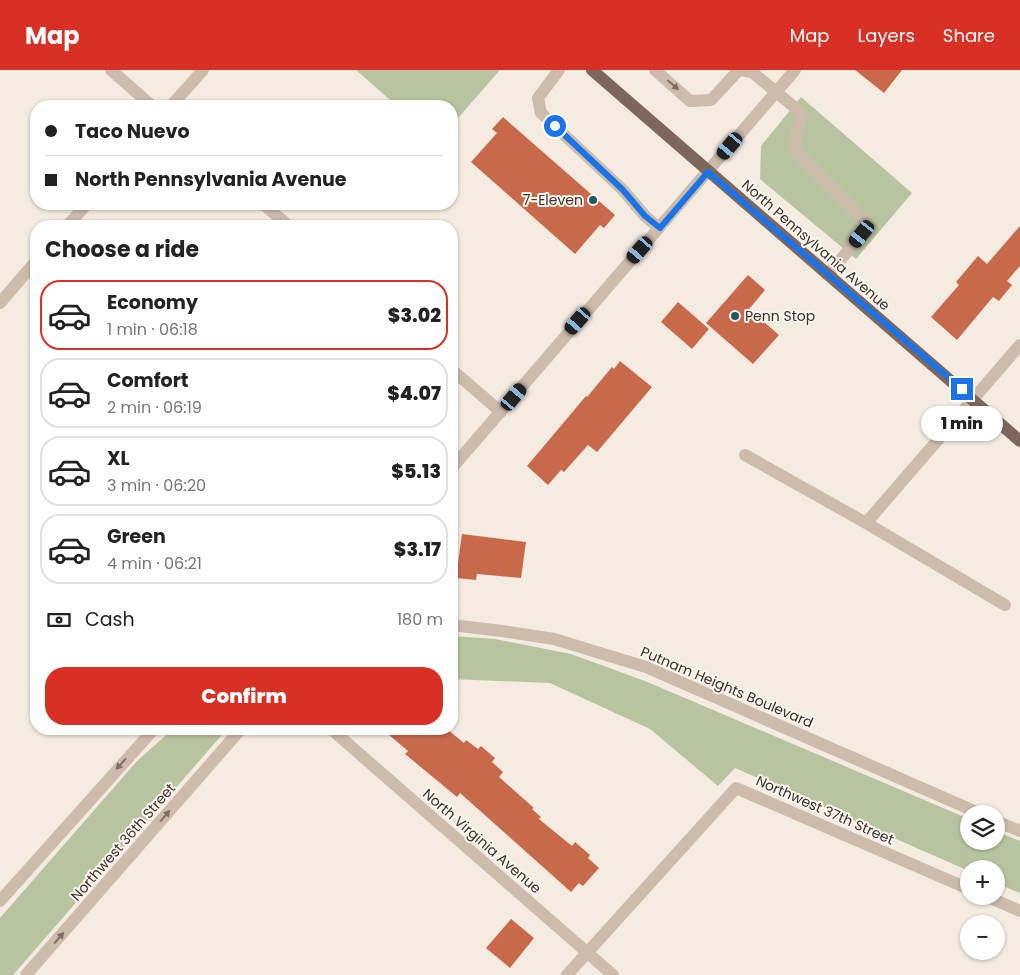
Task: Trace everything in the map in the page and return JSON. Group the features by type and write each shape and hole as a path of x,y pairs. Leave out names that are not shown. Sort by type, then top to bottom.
{"main road":[{"name":"North Pennsylvania Avenue","path":"592,70 1020,441"}],"street":[{"path":"111,70 145,100"},
{"path":"177,100 203,70"},
{"path":"560,70 538,98 541,113 623,190 645,216 660,228"},
{"path":"655,70 690,101 711,100 739,70 752,72 799,111 802,119 794,144 795,151 861,217 864,224 862,234 828,275"},
{"path":"458,461 795,70"},
{"path":"72,220 81,210"},
{"path":"270,210 282,220"},
{"path":"0,303 30,268"},
{"path":"866,524 1020,345"},
{"path":"458,375 501,412"},
{"path":"745,455 1005,605"},
{"name":"Putnam Heights Boulevard","path":"458,626 554,639 646,667 960,805"},
{"path":"0,901 149,735"},
{"name":"Northwest 36th Street","path":"26,975 236,735"},
{"name":"North Virginia Avenue","path":"338,735 612,975"},
{"name":"Northwest 37th Street","path":"567,975 736,788 960,885"},
{"path":"1005,824 1020,831"},
{"path":"1005,904 1020,911"}],"green space":[{"path":"356,70 500,70 458,118 458,100 390,100"},
{"path":"801,97 912,193 856,259 760,179 761,146"},
{"path":"458,636 495,639 571,654 645,681 960,815 960,850 1005,850 1005,835 1020,841 1020,893 1005,887 1005,860 960,860 960,867 735,768 718,786 650,729 550,683 458,679"},
{"path":"166,735 222,735 13,975 0,975 0,918 137,761"}],"building":[{"path":"855,70 902,70 884,93"},
{"path":"503,117 615,215 604,228 600,225 575,254 471,162 497,133 492,129"},
{"path":"1020,226 1020,266 1007,281 1012,285 999,301 993,297 957,340 931,317 959,285 956,282 978,256 987,264"},
{"name":"Penn Stop","path":"748,275 765,290 749,309 779,335 753,364 706,323"},
{"path":"678,302 709,329 692,349 661,322"},
{"path":"620,361 652,387 597,452 588,445 564,472 561,470 548,485 527,466 586,396 612,367 614,369"},
{"path":"462,534 526,542 521,578 477,574 476,580 458,578"},
{"path":"389,735 454,735 464,743 466,740 478,749 481,746 495,758 492,762 503,772 499,777 534,808 532,809 541,817 539,819 572,846 575,842 590,855 588,858 599,868 583,886 579,883 571,892 460,793 457,797 405,754 408,751"},
{"path":"511,919 534,938 510,968 486,948"}],"place":[{"name":"7-Eleven","path":"593,200"},
{"name":"Penn Stop","path":"735,316"}],"route":[{"path":"555,126 623,190 645,216 660,228 708,172 962,389"}]}
